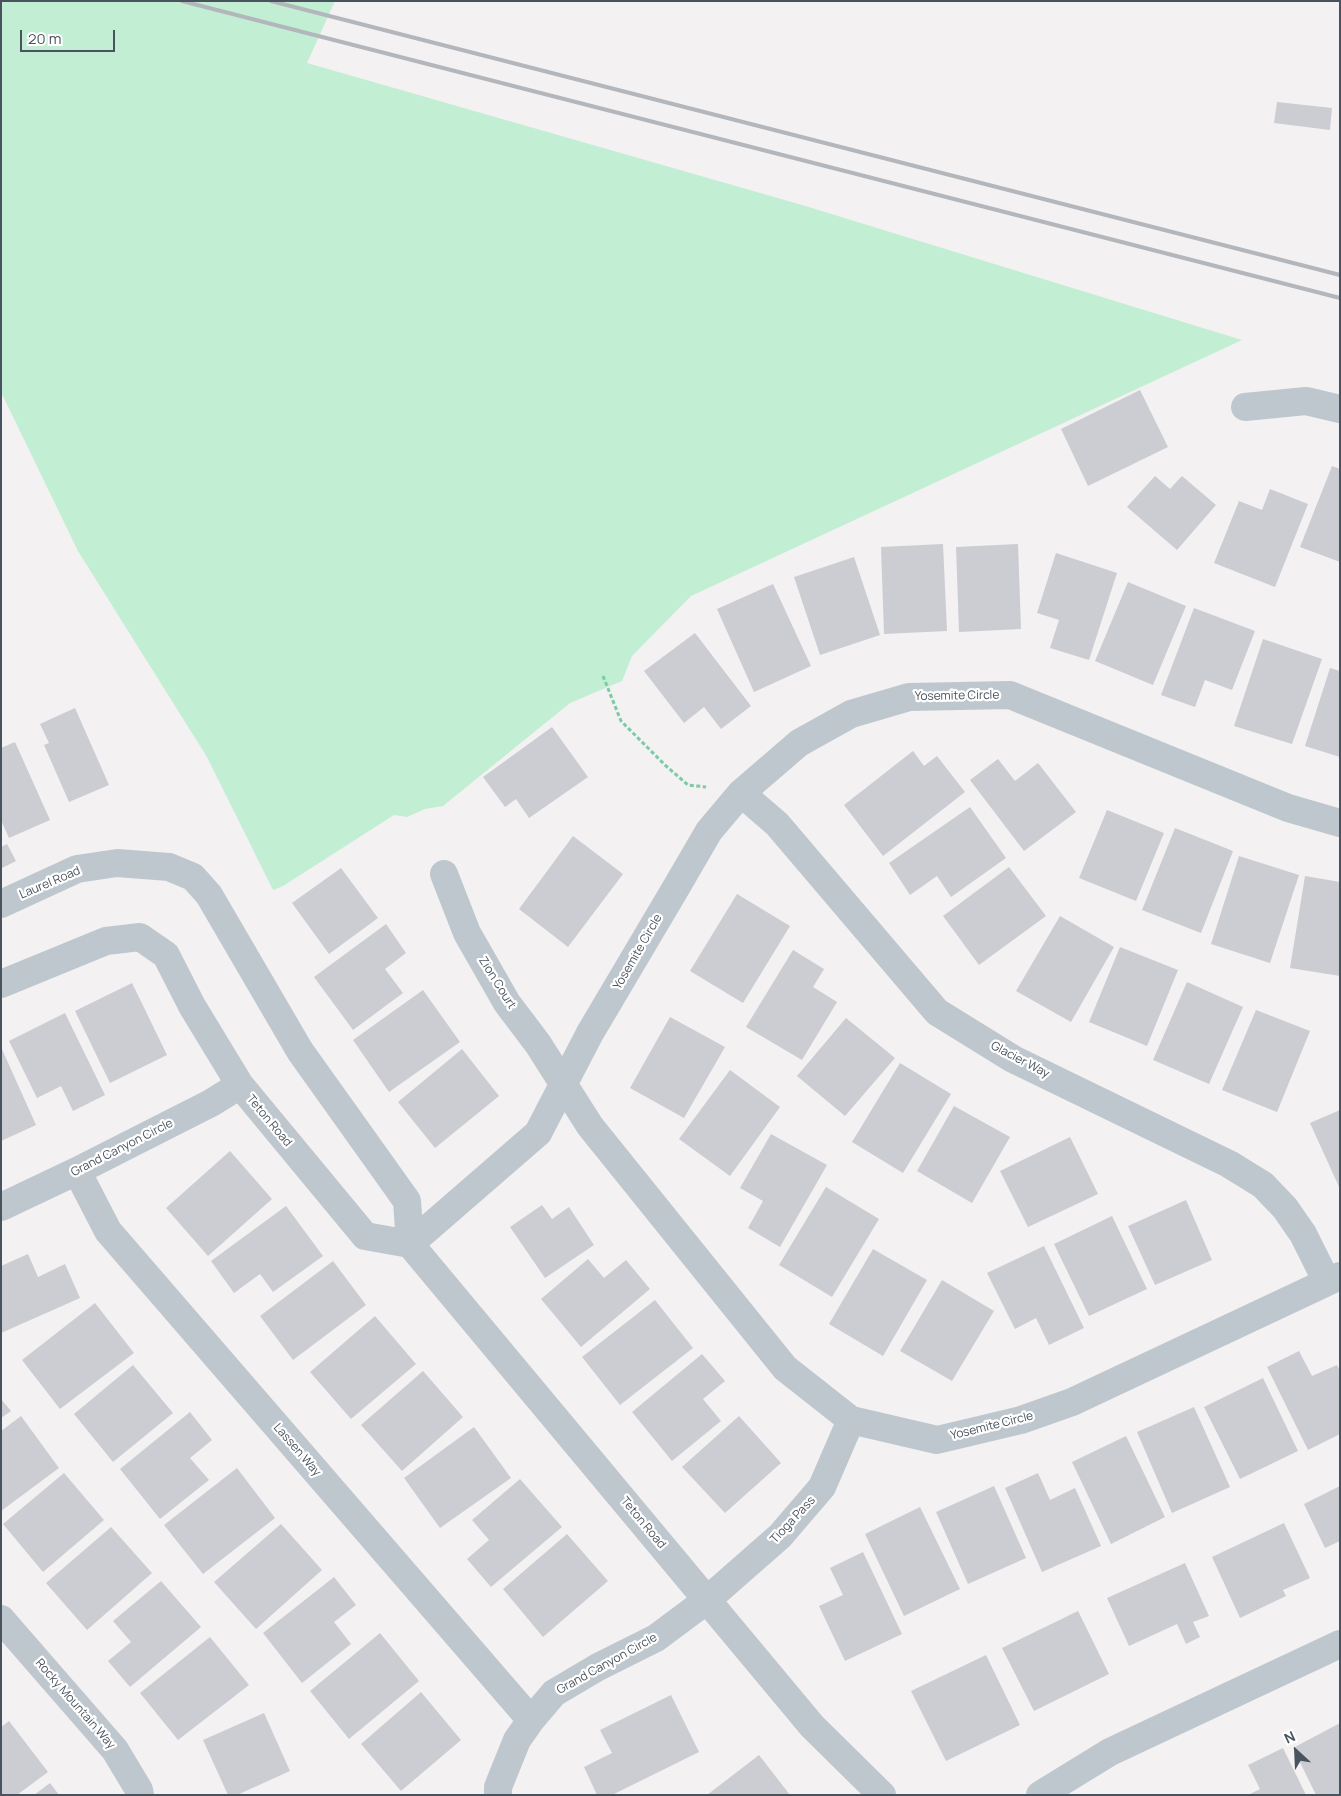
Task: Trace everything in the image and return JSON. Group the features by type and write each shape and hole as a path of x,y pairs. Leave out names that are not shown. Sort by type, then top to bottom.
{"street":[{"path":"1245,407 1306,401 1340,410"},
{"name":"Yosemite Circle","path":"410,1244 538,1132 590,1034 709,831 741,793 799,743 851,714 909,697 1010,695 1288,808 1340,823"},
{"name":"Glacier Way","path":"741,793 777,824 937,1012 1013,1059 1229,1164 1263,1185 1285,1208 1333,1279"},
{"name":"Laurel Road","path":"1,904 77,869 117,862 169,867 193,877 209,895 223,922 300,1051 407,1200 410,1244"},
{"name":"Zion Court","path":"444,874 467,933 508,1003 538,1044 563,1084"},
{"name":"Teton Road","path":"1,984 106,942 140,937 166,955 192,1006 240,1085 365,1236 410,1244 812,1726 882,1795"},
{"name":"Yosemite Circle","path":"563,1084 590,1126 785,1368 851,1420 937,1440 1021,1420 1072,1402 1333,1279"},
{"name":"Grand Canyon Circle","path":"1,1207 211,1103 240,1085"},
{"name":"Lassen Way","path":"77,1171 108,1231 531,1720"},
{"name":"Tioga Pass","path":"707,1600 780,1536 822,1487 851,1420"},
{"name":"Grand Canyon Circle","path":"498,1795 498,1787 517,1740 554,1693 598,1667 656,1638 707,1600"},
{"name":"Rocky Mountain Way","path":"1,1619 115,1750 139,1790 140,1795"},
{"path":"1040,1795 1110,1752 1340,1644"}],"path":[{"path":"603,676 621,721 671,770 688,784 741,793"}],"green space":[{"path":"1,1 335,1 307,63 802,205 1242,340 691,596 632,656 622,681 570,703 443,806 425,809 407,817 394,815 283,886 273,890 207,757 78,551 1,392"}],"building":[{"path":"1277,102 1332,108 1330,130 1274,123"},
{"path":"1140,390 1168,447 1088,486 1061,429"},
{"path":"1332,466 1340,469 1340,562 1300,547"},
{"path":"1155,476 1170,489 1182,476 1216,505 1177,550 1127,507"},
{"path":"1270,489 1308,504 1275,587 1214,563 1239,501 1262,510"},
{"path":"943,544 947,631 884,634 881,547"},
{"path":"1018,544 1021,629 959,632 956,547"},
{"path":"1056,553 1117,573 1089,660 1050,648 1059,620 1037,613"},
{"path":"854,557 880,635 820,655 794,577"},
{"path":"1128,582 1186,606 1153,685 1095,661"},
{"path":"773,584 811,666 754,692 717,609"},
{"path":"1194,608 1255,631 1232,690 1205,680 1195,707 1161,695"},
{"path":"695,633 751,706 721,729 704,707 684,723 644,671"},
{"path":"1263,639 1322,659 1292,744 1234,726"},
{"path":"1330,668 1340,671 1340,757 1305,746"},
{"path":"75,708 109,785 69,802 44,745 49,743 40,724"},
{"path":"552,727 588,777 529,818 516,799 505,807 483,777"},
{"path":"15,742 50,820 9,838 1,820 1,748"},
{"path":"913,751 924,766 937,756 965,792 883,856 844,805"},
{"path":"998,759 1015,781 1038,763 1076,812 1024,851 970,780"},
{"path":"970,807 1006,858 951,897 937,876 910,895 889,863"},
{"path":"1107,810 1164,833 1136,901 1079,878"},
{"path":"1175,828 1233,851 1201,933 1142,910"},
{"path":"573,836 623,874 568,947 519,909"},
{"path":"7,844 16,861 2,868 1,847"},
{"path":"1239,856 1299,875 1270,963 1211,944"},
{"path":"1009,867 1046,916 979,965 943,916"},
{"path":"341,868 378,918 329,954 292,903"},
{"path":"1305,876 1340,882 1340,976 1290,968"},
{"path":"737,894 790,926 743,1003 690,971"},
{"path":"1060,916 1114,947 1071,1022 1016,991"},
{"path":"386,924 406,953 385,969 403,993 353,1030 314,977"},
{"path":"1120,947 1178,970 1147,1046 1089,1022"},
{"path":"793,950 824,969 813,987 837,1002 802,1060 746,1027"},
{"path":"1187,982 1243,1007 1209,1084 1153,1060"},
{"path":"132,983 167,1055 110,1083 75,1011"},
{"path":"423,990 460,1042 389,1092 353,1040"},
{"path":"1256,1010 1310,1031 1277,1112 1222,1090"},
{"path":"65,1013 105,1095 73,1111 61,1086 37,1098 9,1041"},
{"path":"670,1017 725,1047 684,1118 630,1088"},
{"path":"846,1018 895,1058 845,1116 797,1076"},
{"path":"1,1047 36,1125 1,1141"},
{"path":"462,1049 499,1096 435,1148 398,1102"},
{"path":"900,1063 951,1094 903,1173 852,1142"},
{"path":"730,1070 780,1107 730,1176 679,1139"},
{"path":"954,1106 1010,1137 972,1203 917,1171"},
{"path":"1340,1110 1340,1189 1310,1123"},
{"path":"771,1134 827,1165 780,1247 748,1228 763,1201 740,1188"},
{"path":"1070,1137 1098,1194 1028,1227 1000,1171"},
{"path":"230,1151 272,1199 208,1256 166,1208"},
{"path":"826,1187 879,1219 832,1297 779,1265"},
{"path":"1186,1200 1212,1260 1155,1285 1128,1226"},
{"path":"542,1205 552,1219 569,1207 594,1245 545,1278 510,1227"},
{"path":"286,1206 323,1256 273,1292 260,1274 234,1293 211,1261"},
{"path":"1112,1216 1147,1289 1089,1316 1054,1244"},
{"path":"1044,1246 1084,1328 1049,1345 1036,1318 1015,1329 987,1273"},
{"path":"873,1249 927,1280 883,1356 829,1324"},
{"path":"28,1254 38,1277 65,1264 80,1298 1,1333 1,1266"},
{"path":"588,1259 604,1278 626,1260 650,1289 581,1347 541,1299"},
{"path":"333,1261 366,1305 293,1360 260,1316"},
{"path":"942,1280 994,1311 952,1381 900,1351"},
{"path":"655,1300 693,1348 620,1405 582,1357"},
{"path":"95,1303 134,1353 60,1409 22,1360"},
{"path":"375,1316 416,1364 351,1419 310,1372"},
{"path":"1299,1351 1312,1376 1337,1365 1340,1371 1340,1434 1308,1450 1267,1367"},
{"path":"702,1354 725,1381 703,1399 721,1421 672,1461 632,1412"},
{"path":"133,1365 173,1413 113,1462 74,1414"},
{"path":"423,1371 463,1417 402,1471 361,1425"},
{"path":"1263,1378 1298,1451 1240,1479 1204,1407"},
{"path":"1,1399 11,1411 1,1418"},
{"path":"1194,1407 1230,1487 1172,1513 1137,1432"},
{"path":"190,1412 212,1440 190,1458 209,1480 160,1519 120,1469"},
{"path":"21,1416 59,1468 1,1511 1,1431"},
{"path":"739,1416 781,1463 725,1513 682,1467"},
{"path":"474,1427 511,1478 440,1528 404,1478"},
{"path":"1126,1436 1165,1517 1111,1544 1072,1462"},
{"path":"237,1468 275,1518 203,1574 164,1525"},
{"path":"64,1473 104,1520 43,1572 3,1524"},
{"path":"1038,1473 1050,1500 1075,1488 1101,1546 1042,1572 1005,1488"},
{"path":"520,1479 562,1527 491,1587 467,1559 489,1540 472,1520"},
{"path":"994,1486 1026,1558 968,1584 936,1512"},
{"path":"1340,1486 1340,1541 1325,1548 1304,1504"},
{"path":"920,1507 960,1589 904,1616 865,1534"},
{"path":"1284,1523 1310,1578 1283,1590 1286,1596 1240,1618 1212,1557"},
{"path":"281,1524 322,1570 256,1629 214,1582"},
{"path":"111,1527 152,1573 87,1630 46,1583"},
{"path":"567,1534 608,1581 543,1637 503,1589"},
{"path":"863,1552 902,1634 845,1661 819,1606 843,1595 830,1568"},
{"path":"1185,1563 1209,1616 1193,1622 1200,1637 1186,1644 1177,1624 1129,1646 1107,1598"},
{"path":"334,1577 356,1605 334,1622 351,1644 302,1683 263,1633"},
{"path":"161,1581 201,1627 130,1687 108,1661 131,1642 113,1621"},
{"path":"1078,1611 1109,1674 1034,1711 1002,1648"},
{"path":"380,1633 419,1681 349,1739 310,1691"},
{"path":"210,1637 249,1685 178,1740 140,1693"},
{"path":"986,1655 1020,1725 946,1761 911,1691"},
{"path":"421,1692 461,1740 401,1791 361,1744"},
{"path":"671,1695 699,1752 612,1795 597,1795 584,1767 612,1753 600,1730"},
{"path":"264,1713 290,1771 237,1795 228,1795 203,1740"},
{"path":"9,1721 48,1772 17,1795 1,1795 1,1727"},
{"path":"1340,1723 1340,1795 1316,1795 1293,1748"},
{"path":"1283,1748 1306,1795 1248,1795 1260,1789 1248,1765"},
{"path":"759,1755 790,1795 707,1795"},
{"path":"50,1783 59,1795 34,1795"}],"railway":[{"path":"182,1 1340,298"},
{"path":"271,1 1340,275"}]}
